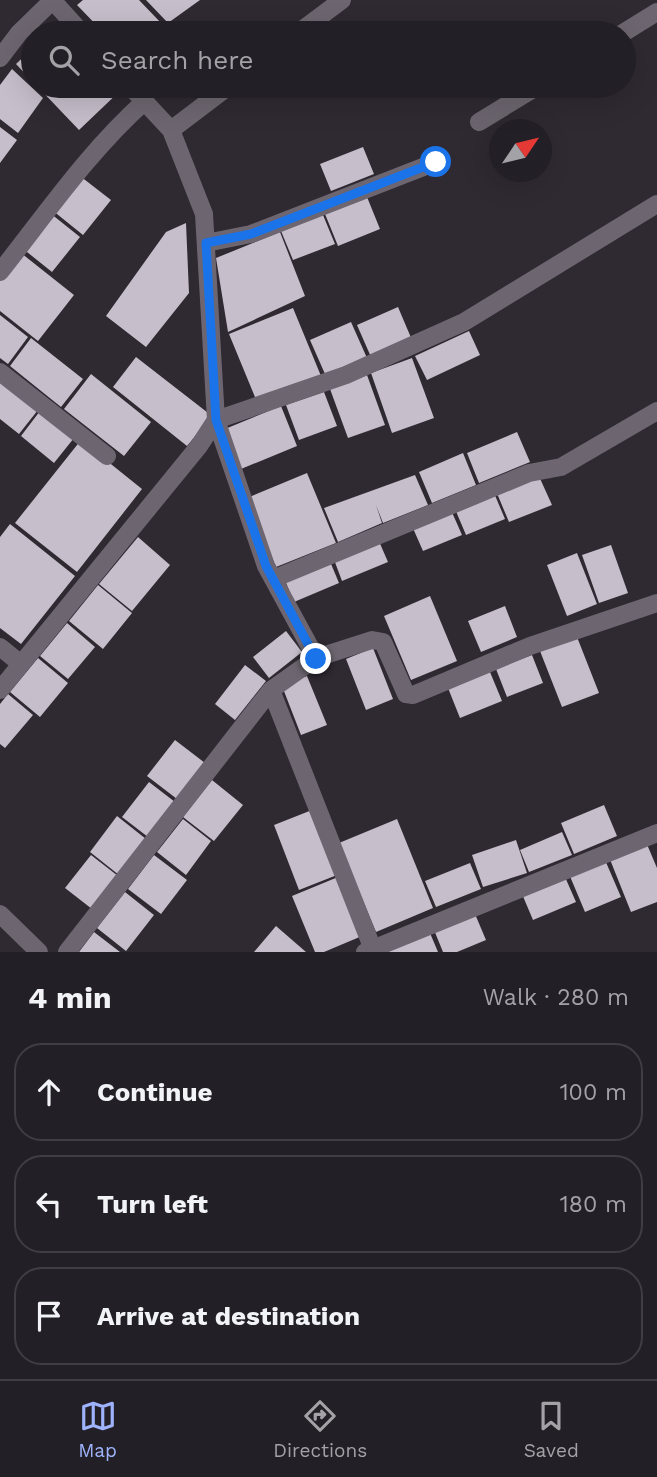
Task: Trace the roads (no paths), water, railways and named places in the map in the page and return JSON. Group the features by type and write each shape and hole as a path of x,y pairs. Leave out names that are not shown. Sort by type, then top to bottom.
{"street":[{"path":"31,21 53,0 71,21"},
{"path":"314,21 342,0"},
{"path":"636,25 657,12"},
{"path":"0,58 21,31"},
{"path":"142,98 171,130 204,214 216,420 273,579 316,659"},
{"path":"171,130 213,98"},
{"path":"480,122 519,98"},
{"path":"0,272 121,122 145,101"},
{"path":"206,243 251,234 436,162"},
{"path":"0,690 199,446 216,420 346,375 464,322 657,204"},
{"path":"0,372 107,456"},
{"path":"273,579 529,473 561,467 657,411"},
{"path":"67,952 271,690 316,659 372,640 383,642 406,694 413,695 530,646 657,603"},
{"path":"0,647 22,664"},
{"path":"271,690 371,951 657,833"},
{"path":"0,914 39,952"}]}
